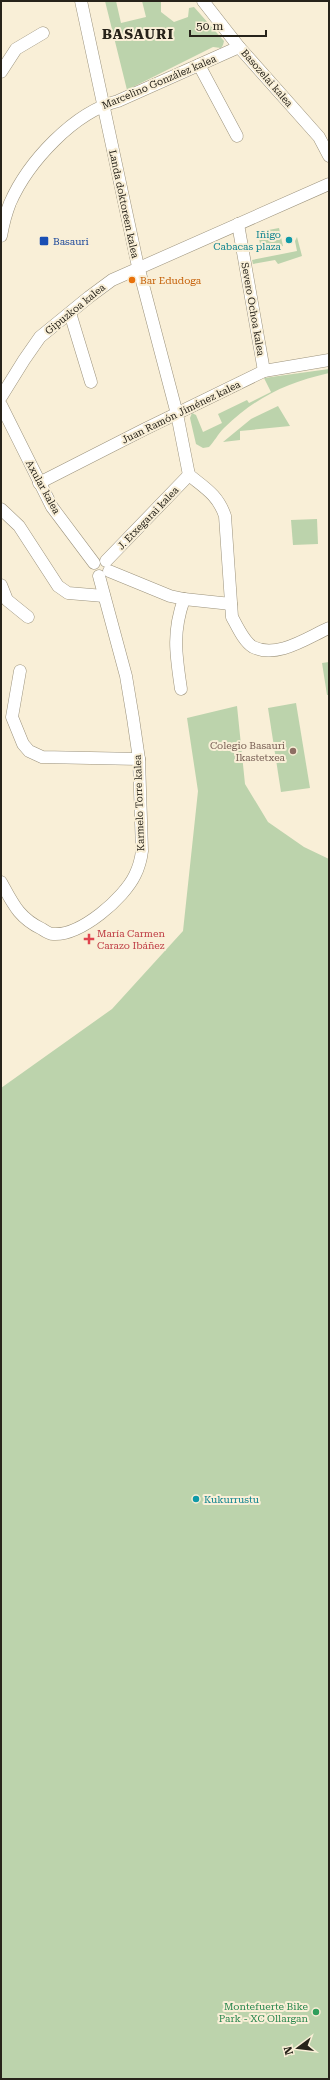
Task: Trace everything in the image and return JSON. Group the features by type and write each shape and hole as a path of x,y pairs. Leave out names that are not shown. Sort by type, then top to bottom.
{"street":[{"name":"Landa doktoreen kalea","path":"81,1 138,268 177,414 189,475"},
{"name":"Basozelai kalea","path":"203,1 239,47 319,137 329,156"},
{"path":"1,72 16,49 43,33"},
{"name":"Marcelino González kalea","path":"1,236 10,203 32,166 76,123 102,105 118,101 239,47"},
{"path":"199,65 237,136"},
{"name":"Gipuzkoa kalea","path":"1,405 24,360 40,337 112,280 329,184"},
{"name":"Severo Ochoa kalea","path":"238,224 264,371"},
{"path":"70,313 92,382"},
{"name":"Juan Ramón Jiménez kalea","path":"39,483 144,429 264,371 329,360"},
{"name":"Axular kalea","path":"1,405 52,507 102,568"},
{"path":"189,475 216,496 223,509 226,528 232,617 239,630 252,647 272,651 288,646 329,628"},
{"name":"J. Etxegarai kalea","path":"102,568 189,475"},
{"path":"1,509 19,526 58,586 68,593 104,596"},
{"path":"102,568 170,596 231,604"},
{"name":"Karmelo Torre kalea","path":"1,882 23,918 53,934 70,931 94,919 117,898 134,876 140,864 142,851 139,759 126,676 104,596 102,568"},
{"path":"1,585 7,600 28,617"},
{"path":"181,690 175,649 176,619 184,599"},
{"path":"20,671 12,717 23,744 29,751 42,756 139,759"}],"green space":[{"path":"105,1 116,1 121,23 146,17 142,1 161,1 161,12 174,22 188,17 189,8 194,7 224,41 223,45 221,48 213,47 127,90"},
{"path":"279,228 283,246 261,250 258,232"},
{"path":"297,237 302,256 278,264 275,260 253,264 252,260 297,251 295,241"},
{"path":"329,369 329,373 299,381 260,400 236,417 224,428 209,447 203,448 196,444 190,418 192,413 196,415 203,432 222,423 218,414 247,400 249,403 271,392 264,378"},
{"path":"278,406 290,426 240,431 240,440 223,442 251,419"},
{"path":"317,519 318,544 293,545 291,520"},
{"path":"329,662 329,695 327,695 322,663"},
{"path":"296,703 310,788 281,792 268,708"},
{"path":"237,706 245,784 268,822 304,847 329,859 329,2079 1,2079 1,1088 112,1009 183,931 198,791 187,718"}],"place":[{"name":"Iñigo Cabacas plaza","path":"289,240"},
{"name":"Basauri","path":"44,241"},
{"name":"Bar Edudoga","path":"132,280"},
{"name":"Colegio Basauri Ikastetxea","path":"293,751"},
{"name":"María Carmen Carazo Ibáñez","path":"89,939"},
{"name":"Kukurrustu","path":"196,1499"},
{"name":"Montefuerte Bike Park - XC Ollargan","path":"316,2012"}],"district":[{"name":"BASAURI","path":"138,34"}]}
